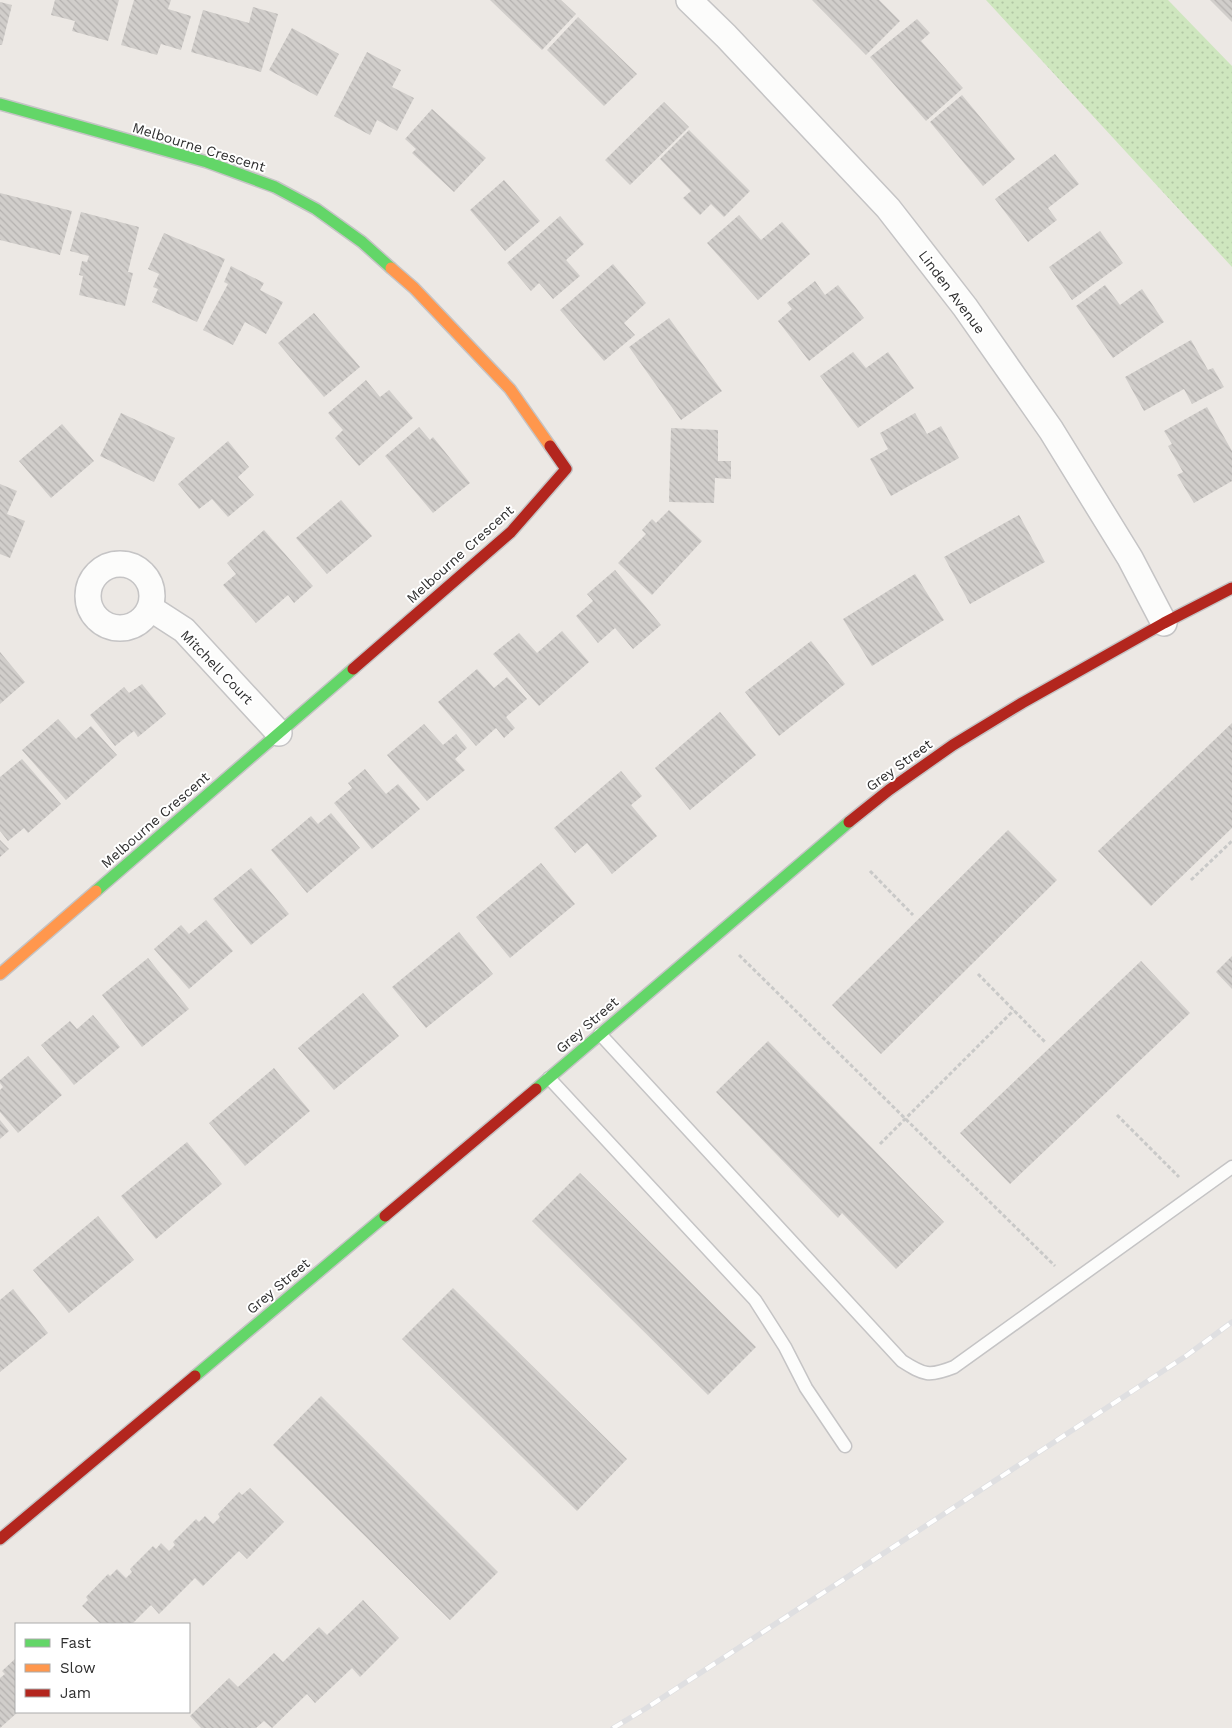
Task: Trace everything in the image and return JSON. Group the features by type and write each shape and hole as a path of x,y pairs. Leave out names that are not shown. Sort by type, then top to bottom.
{"street":[{"name":"Linden Avenue","path":"689,0 726,36 888,208 965,307 1051,430 1130,558 1164,624"},
{"name":"Melbourne Crescent","path":"0,104 207,162 275,187 316,209 362,242 414,288 510,389 566,469 511,532 0,974"},
{"name":"Grey Street","path":"0,1539 549,1078 837,831 889,790 953,745 1022,703 1232,588"},
{"name":"Mitchell Court","path":"150,608 184,630 279,732"}],"lane":[{"path":"600,1034 902,1361 920,1373 938,1373 954,1367 1232,1167"},
{"path":"549,1078 755,1300 785,1347 806,1388 844,1446"}],"path":[{"path":"1191,880 1232,842"},
{"path":"870,871 913,915"},
{"path":"718,933 1072,1282"},
{"path":"978,974 1045,1042"},
{"path":"880,1144 1014,1010"},
{"path":"1117,1115 1195,1194"}],"green space":[{"path":"986,0 1168,0 1232,66 1232,267"}],"building":[{"path":"55,0 119,0 108,41 72,31 75,21 51,15"},
{"path":"134,0 171,0 168,9 191,16 181,50 161,44 157,55 121,45"},
{"path":"490,0 561,0 576,14 542,50"},
{"path":"812,0 879,0 900,21 866,55"},
{"path":"1210,0 1232,0 1232,22"},
{"path":"0,2 12,5 2,45 0,45"},
{"path":"253,7 278,14 261,72 191,52 203,10 249,23"},
{"path":"578,17 637,74 604,106 547,50"},
{"path":"917,19 930,33 921,41 963,88 926,121 870,57"},
{"path":"292,28 339,54 317,96 269,70"},
{"path":"367,52 401,70 392,87 414,98 397,131 377,120 370,135 334,116"},
{"path":"962,95 1015,159 983,186 930,122"},
{"path":"664,102 689,127 630,185 605,160"},
{"path":"432,109 486,158 454,192 412,153 416,149 405,139"},
{"path":"689,130 750,191 724,217 711,204 700,215 683,198 691,191 660,159"},
{"path":"1055,154 1079,184 1048,208 1057,220 1028,242 995,199"},
{"path":"504,180 540,221 505,251 470,210"},
{"path":"0,193 72,211 60,255 0,240"},
{"path":"81,212 139,227 128,272 133,273 125,306 79,295 83,276 79,275 82,261 87,262 89,256 70,251"},
{"path":"739,215 761,240 782,222 810,254 758,300 707,243"},
{"path":"560,216 584,244 566,260 580,276 553,299 539,283 531,291 507,263"},
{"path":"1100,231 1123,263 1072,300 1049,267"},
{"path":"164,233 225,259 197,322 152,302 158,289 153,287 159,274 148,269"},
{"path":"613,264 646,303 624,323 635,335 604,361 560,310"},
{"path":"231,266 264,283 260,290 283,302 266,334 245,322 233,345 203,330 228,284 224,282"},
{"path":"815,281 825,295 838,285 864,318 809,361 778,321 792,309 787,303"},
{"path":"1105,285 1120,305 1142,289 1164,322 1113,358 1076,306"},
{"path":"314,313 360,367 324,397 278,343"},
{"path":"669,318 722,391 681,420 629,347"},
{"path":"1191,340 1208,370 1213,368 1224,387 1192,404 1184,389 1144,411 1125,377"},
{"path":"853,352 866,368 888,352 914,388 858,428 820,376"},
{"path":"366,380 380,397 389,390 413,418 359,466 335,438 343,430 328,413"},
{"path":"1207,407 1232,451 1232,481 1194,503 1177,475 1183,472 1168,446 1172,444 1164,431"},
{"path":"121,413 175,438 154,482 100,456"},
{"path":"915,413 927,434 941,426 959,458 891,496 870,459 888,449 880,433"},
{"path":"62,424 94,461 51,498 19,461"},
{"path":"419,427 430,440 433,437 470,483 433,513 385,456"},
{"path":"671,428 718,430 718,461 731,461 731,479 715,478 714,503 669,502"},
{"path":"228,441 249,467 238,477 254,495 228,517 212,499 199,509 178,484"},
{"path":"0,484 17,491 7,514 25,521 10,558 0,554"},
{"path":"341,500 372,536 327,574 296,538"},
{"path":"669,510 702,541 652,595 618,563 646,534 642,530 652,519 656,523"},
{"path":"1019,515 1045,562 970,604 944,557"},
{"path":"264,530 313,586 294,603 288,595 256,623 223,585 236,574 227,563"},
{"path":"615,570 661,625 633,649 615,628 598,643 576,616 593,601 587,594"},
{"path":"915,574 944,620 872,666 843,619"},
{"path":"562,631 589,662 539,706 493,654 519,633 537,653"},
{"path":"811,641 845,684 779,736 745,692"},
{"path":"0,652 25,682 0,704"},
{"path":"477,669 494,688 507,677 527,699 506,717 515,728 504,738 496,728 476,746 438,702"},
{"path":"142,684 166,714 138,737 134,731 115,746 90,715 124,687 129,693"},
{"path":"720,712 756,755 690,810 655,768"},
{"path":"58,719 76,739 91,726 117,755 66,800 22,750"},
{"path":"1232,723 1232,828 1151,906 1098,851"},
{"path":"424,724 443,745 456,734 467,748 455,759 465,770 427,801 387,755"},
{"path":"22,759 61,804 28,833 24,828 8,841 0,831 0,777"},
{"path":"365,769 386,794 398,784 420,809 372,849 334,803 352,788 348,783"},
{"path":"621,771 642,796 631,805 657,836 612,874 587,843 575,853 554,828"},
{"path":"331,813 360,848 307,893 271,850 311,816 318,824"},
{"path":"1008,830 1057,880 881,1054 832,1005"},
{"path":"0,840 9,849 0,857"},
{"path":"541,863 575,904 510,958 476,917"},
{"path":"251,868 289,914 251,945 213,899"},
{"path":"206,920 233,951 189,989 154,949 181,925 189,934"},
{"path":"459,932 493,974 426,1028 392,987"},
{"path":"1232,956 1232,989 1216,972"},
{"path":"148,958 189,1009 142,1047 102,995"},
{"path":"1141,961 1190,1013 1010,1184 960,1133"},
{"path":"363,993 399,1036 334,1090 298,1048"},
{"path":"93,1015 120,1047 74,1085 41,1045 70,1021 77,1029"},
{"path":"768,1041 944,1222 896,1269 842,1213 838,1218 716,1092"},
{"path":"28,1056 62,1095 18,1133 0,1112 0,1090 3,1087 0,1080"},
{"path":"274,1068 310,1111 245,1166 209,1123"},
{"path":"0,1120 9,1131 0,1139"},
{"path":"187,1142 222,1184 156,1239 121,1196"},
{"path":"580,1173 756,1347 708,1395 532,1221"},
{"path":"98,1216 134,1260 69,1313 33,1270"},
{"path":"453,1288 627,1459 577,1511 402,1339"},
{"path":"13,1289 48,1333 0,1372 0,1300"},
{"path":"321,1396 498,1572 450,1620 273,1445"},
{"path":"250,1488 284,1522 247,1559 239,1551 203,1586 195,1578 159,1614 151,1605 133,1623 100,1623 82,1606 88,1600 86,1597 108,1574 110,1576 117,1569 126,1578 132,1572 130,1569 153,1546 156,1549 161,1543 169,1551 175,1545 173,1542 196,1519 199,1522 205,1516 213,1524 220,1517 218,1514 239,1492 242,1495"},
{"path":"363,1600 399,1638 360,1677 352,1668 315,1703 307,1694 272,1728 264,1721 256,1728 201,1728 190,1716 229,1678 238,1687 274,1653 283,1662 319,1627 327,1635"},
{"path":"15,1659 15,1713 17,1713 0,1728 0,1678 5,1674 2,1671"}],"railway":[{"path":"613,1728 1186,1356 1232,1322"}],"traffic: fast":[{"path":"0,104 207,162 275,187 316,209 362,242 391,268"},
{"path":"96,891 353,669"},
{"path":"536,1089 849,822"},
{"path":"195,1376 385,1216"}],"traffic: slow":[{"path":"391,268 414,288 510,389 550,446"},
{"path":"0,974 96,891"}],"traffic: jam":[{"path":"353,669 511,532 566,469 550,446"},
{"path":"849,822 889,790 953,745 1022,703 1164,623 1232,588"},
{"path":"385,1216 536,1089"},
{"path":"0,1539 195,1376"}]}
